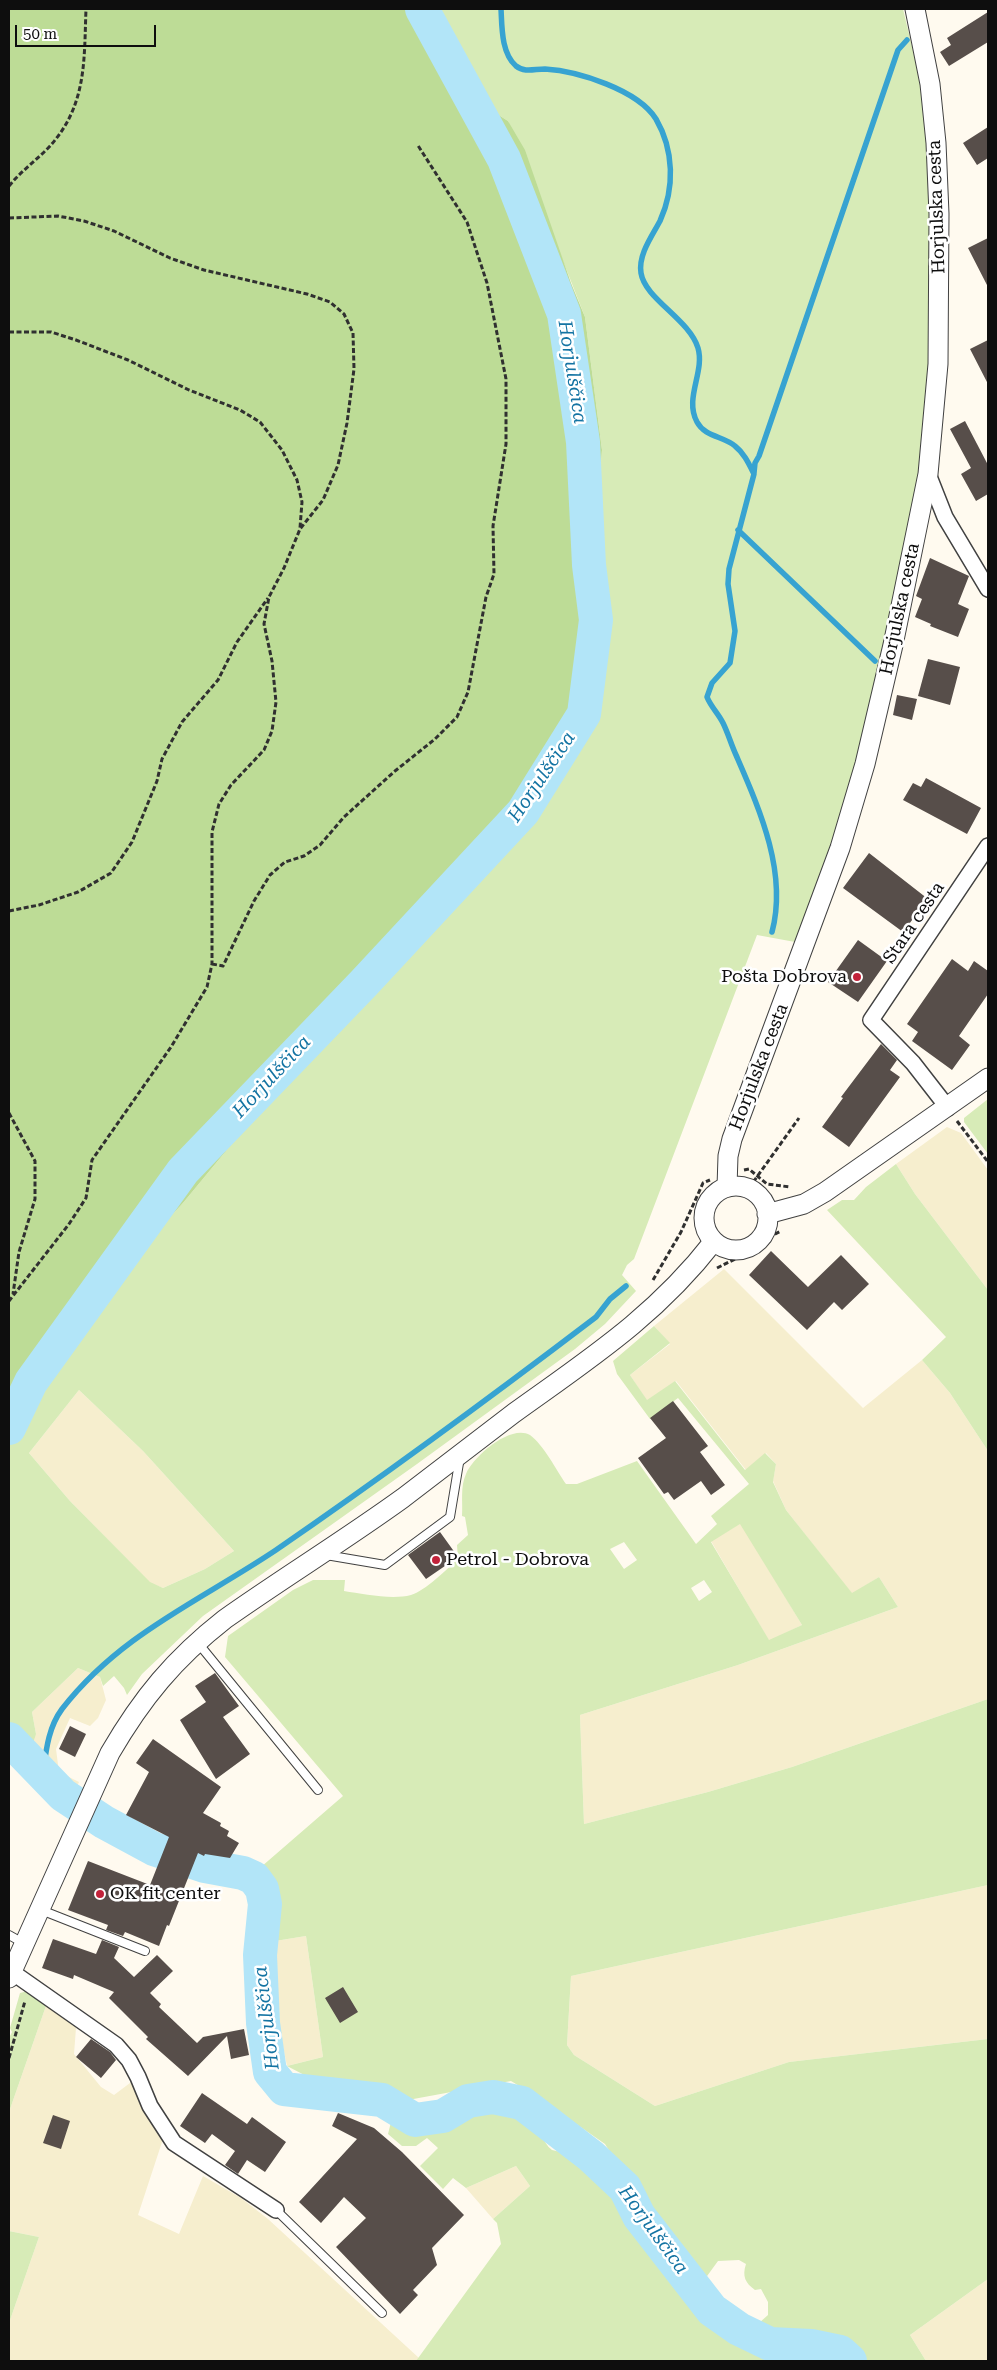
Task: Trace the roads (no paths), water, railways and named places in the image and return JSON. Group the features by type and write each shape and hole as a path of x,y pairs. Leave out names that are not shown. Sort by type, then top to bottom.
{"street":[{"name":"Horjulska cesta","path":"727,1187 728,1156 732,1139 836,857 865,764 897,627 928,474 938,364 939,214 936,143 930,84 915,9"},
{"path":"928,474 945,517 988,589"},
{"name":"Stara cesta","path":"948,1108 913,1063 871,1020 988,846"},
{"path":"768,1214 804,1204 825,1192 948,1108 988,1078"},
{"path":"727,1187 749,1188 761,1199 768,1214 767,1225 762,1235 755,1243 745,1248 734,1250 723,1248 707,1232 704,1222 704,1210 709,1200 717,1192 727,1187"},
{"path":"276,2210 174,2143 150,2106 138,2077 128,2060 116,2046 29,1984 10,1975 17,1939 41,1910 77,1824 110,1753 130,1719 160,1679 197,1641 319,1554 401,1499 591,1359 650,1312 698,1262 714,1241"}],"lane":[{"path":"319,1554 385,1565 450,1517 460,1454"},
{"path":"197,1641 318,1790"},
{"path":"41,1910 145,1951"},
{"path":"276,2210 382,2314"}],"waterway":[{"name":"Horjulščica","path":"9,1428 31,1382 183,1171 364,983 523,812 584,714 596,620 589,565 583,442 564,314 504,159 422,9"},
{"path":"501,9 505,47 511,61 516,66 526,70 545,69 574,74 590,78 622,91 636,99 656,119 666,143 670,169 668,196 660,221 644,253 641,273 650,292 686,328 698,348 699,366 693,394 694,413 697,422 709,434 730,443 738,449 754,474 729,569 728,584 735,631 730,663 712,683 707,697 725,727 754,797 769,841 776,886 776,909 772,932"},
{"path":"754,473 755,463 898,50 907,40"},
{"path":"738,530 875,661"},
{"path":"43,1773 48,1740 57,1716 85,1683 109,1660 162,1620 276,1550 397,1464 596,1317 610,1299 626,1286"},
{"name":"Horjulščica","path":"9,1739 63,1795 104,1822 154,1849 205,1866 243,1873 254,1878 262,1889 265,1904 260,1955 263,2023 270,2072 284,2089 382,2100 415,2120 443,2116 468,2101 493,2097 522,2103 591,2156 625,2188 639,2216 712,2310 739,2329 770,2344 811,2346 840,2352 850,2361"}],"place":[{"name":"Pošta Dobrova","path":"857,977"},
{"name":"Petrol - Dobrova","path":"436,1560"},
{"name":"OK fit center","path":"100,1894"}]}
